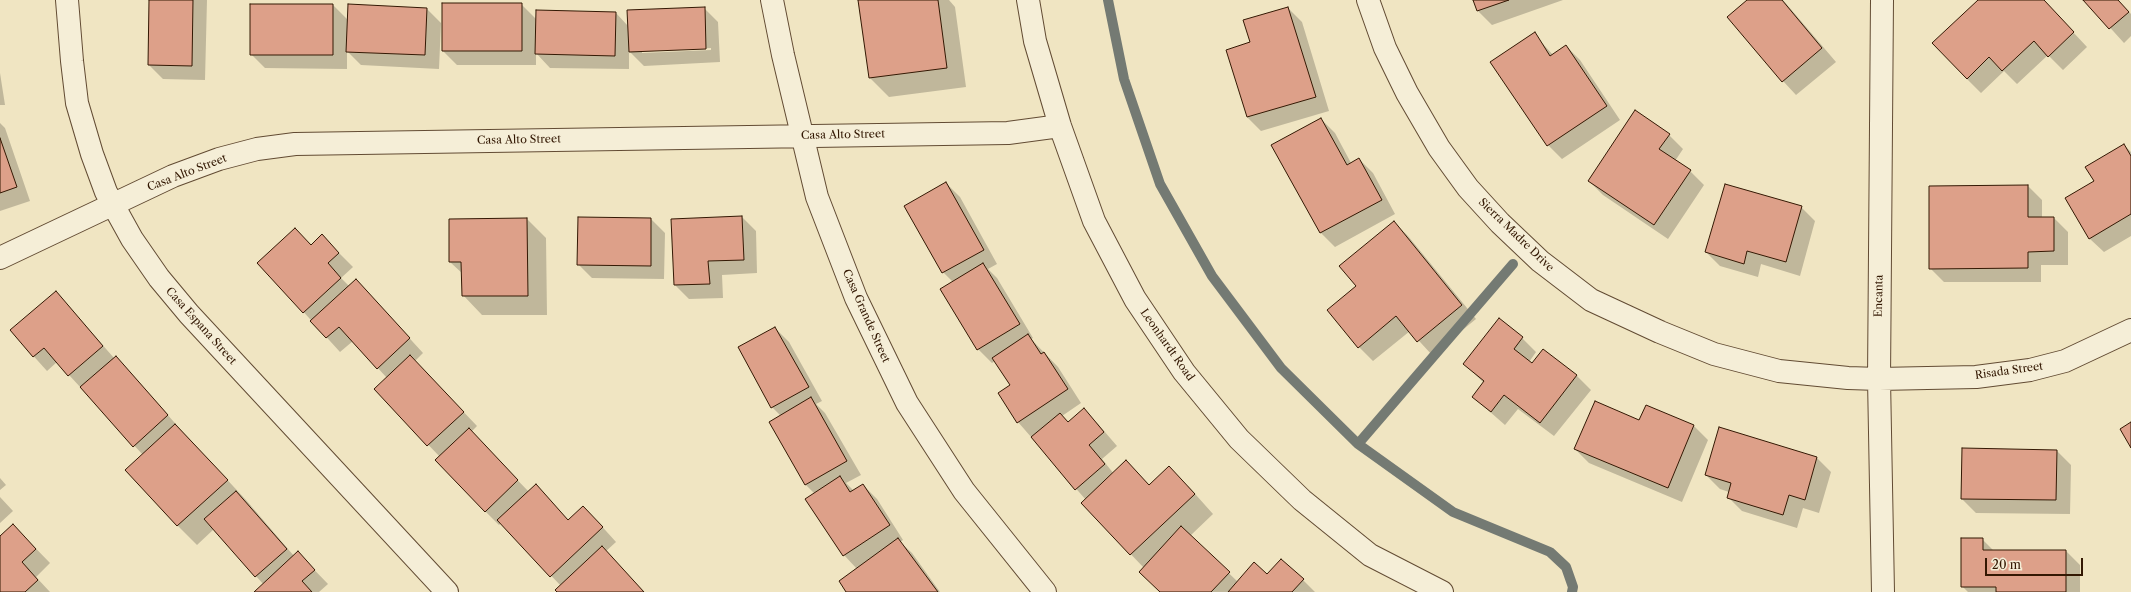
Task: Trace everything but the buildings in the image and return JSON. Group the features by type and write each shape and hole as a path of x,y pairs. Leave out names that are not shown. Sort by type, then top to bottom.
{"street":[{"name":"Casa Espana Street","path":"67,0 72,61 78,103 92,154 112,204 132,239 159,278 189,314 447,592"},
{"name":"Casa Grande Street","path":"772,0 801,135 817,197 856,298 907,403 964,491 1045,592"},
{"name":"Leonhardt Road","path":"1028,0 1035,41 1060,126 1094,221 1135,299 1184,372 1239,439 1302,500 1370,555 1442,592"},
{"name":"Sierra Madre Drive","path":"1368,0 1385,48 1406,92 1439,148 1468,188 1500,223 1540,261 1591,300 1660,332 1714,354 1779,371 1848,378 1878,379"},
{"name":"Encanta","path":"1882,0 1878,379 1883,592"},
{"name":"Casa Alto Street","path":"0,258 172,176 219,159 257,150 295,144 1008,133 1060,126"},
{"name":"Risada Street","path":"1878,379 1976,377 2030,370 2065,361 2131,330"}],"waterway":[{"path":"1108,0 1124,79 1160,184 1212,276 1281,368 1358,444 1453,512 1550,552 1566,567 1573,587 1572,592"},
{"path":"1358,444 1513,264"}]}
